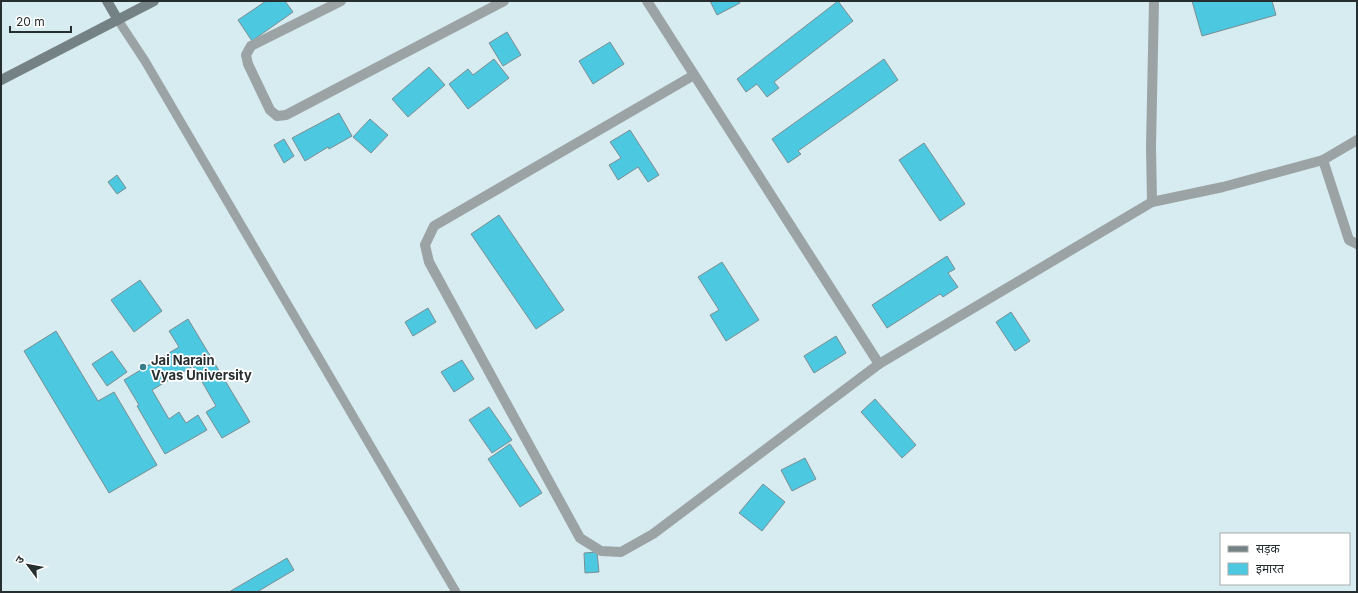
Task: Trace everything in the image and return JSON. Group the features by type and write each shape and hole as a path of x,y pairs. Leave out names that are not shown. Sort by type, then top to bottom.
{"street":[{"path":"107,1 118,20"},
{"path":"1,80 154,1"},
{"path":"341,1 251,46 246,55 248,64 270,110 277,116 286,115 504,1"},
{"path":"647,1 879,364"},
{"path":"1152,202 1151,146 1154,1"},
{"path":"694,75 434,226 426,245 430,262 580,538 601,551 621,552 653,534 879,364 1152,202 1222,187 1323,160 1357,140"},
{"path":"1323,160 1349,240 1357,244"}],"lane":[{"path":"118,20 145,62 456,592"}],"building":[{"path":"266,1 285,1 293,12 252,41 238,20"},
{"path":"710,1 739,1 740,3 717,15"},
{"path":"838,1 853,21 774,82 779,88 767,97 757,84 746,92 737,79"},
{"path":"1192,1 1272,1 1276,15 1202,36"},
{"path":"507,32 521,55 503,66 489,43"},
{"path":"610,42 624,64 593,84 579,61"},
{"path":"494,59 509,78 468,109 449,84 468,69 473,75"},
{"path":"884,59 898,80 798,151 801,154 788,163 772,139"},
{"path":"429,67 445,85 408,117 392,99"},
{"path":"339,113 352,136 329,149 328,147 305,161 292,138"},
{"path":"370,119 388,135 371,153 353,137"},
{"path":"630,130 659,175 648,182 638,167 618,180 609,165 621,158 610,142"},
{"path":"284,139 294,156 284,163 274,145"},
{"path":"924,143 965,204 940,221 899,160"},
{"path":"117,175 126,188 117,194 108,182"},
{"path":"499,215 564,310 536,329 471,234"},
{"path":"947,256 955,269 948,273 958,287 943,297 940,294 887,328 872,305"},
{"path":"722,262 759,320 726,341 710,315 719,310 698,277"},
{"path":"140,280 162,311 134,332 111,300"},
{"path":"428,308 436,322 413,336 405,322"},
{"path":"1011,312 1030,341 1015,351 996,322"},
{"path":"188,319 250,422 222,438 206,412 216,406 193,366 152,390 169,419 179,412 186,423 198,415 207,430 165,454 137,406 139,405 124,380 179,347 169,331"},
{"path":"56,331 98,401 114,392 157,465 109,493 24,351"},
{"path":"836,336 846,353 814,373 804,356"},
{"path":"112,351 127,372 107,386 92,364"},
{"path":"462,360 474,379 454,392 441,372"},
{"path":"875,399 916,445 902,458 861,412"},
{"path":"489,407 512,440 492,453 469,420"},
{"path":"510,444 542,493 520,507 488,459"},
{"path":"805,458 816,479 792,491 781,470"},
{"path":"763,484 785,502 762,531 739,513"},
{"path":"597,552 599,572 585,573 584,553"},
{"path":"287,558 294,570 257,592 229,592"}],"place":[{"name":"Jai Narain Vyas University","path":"143,367"}]}
